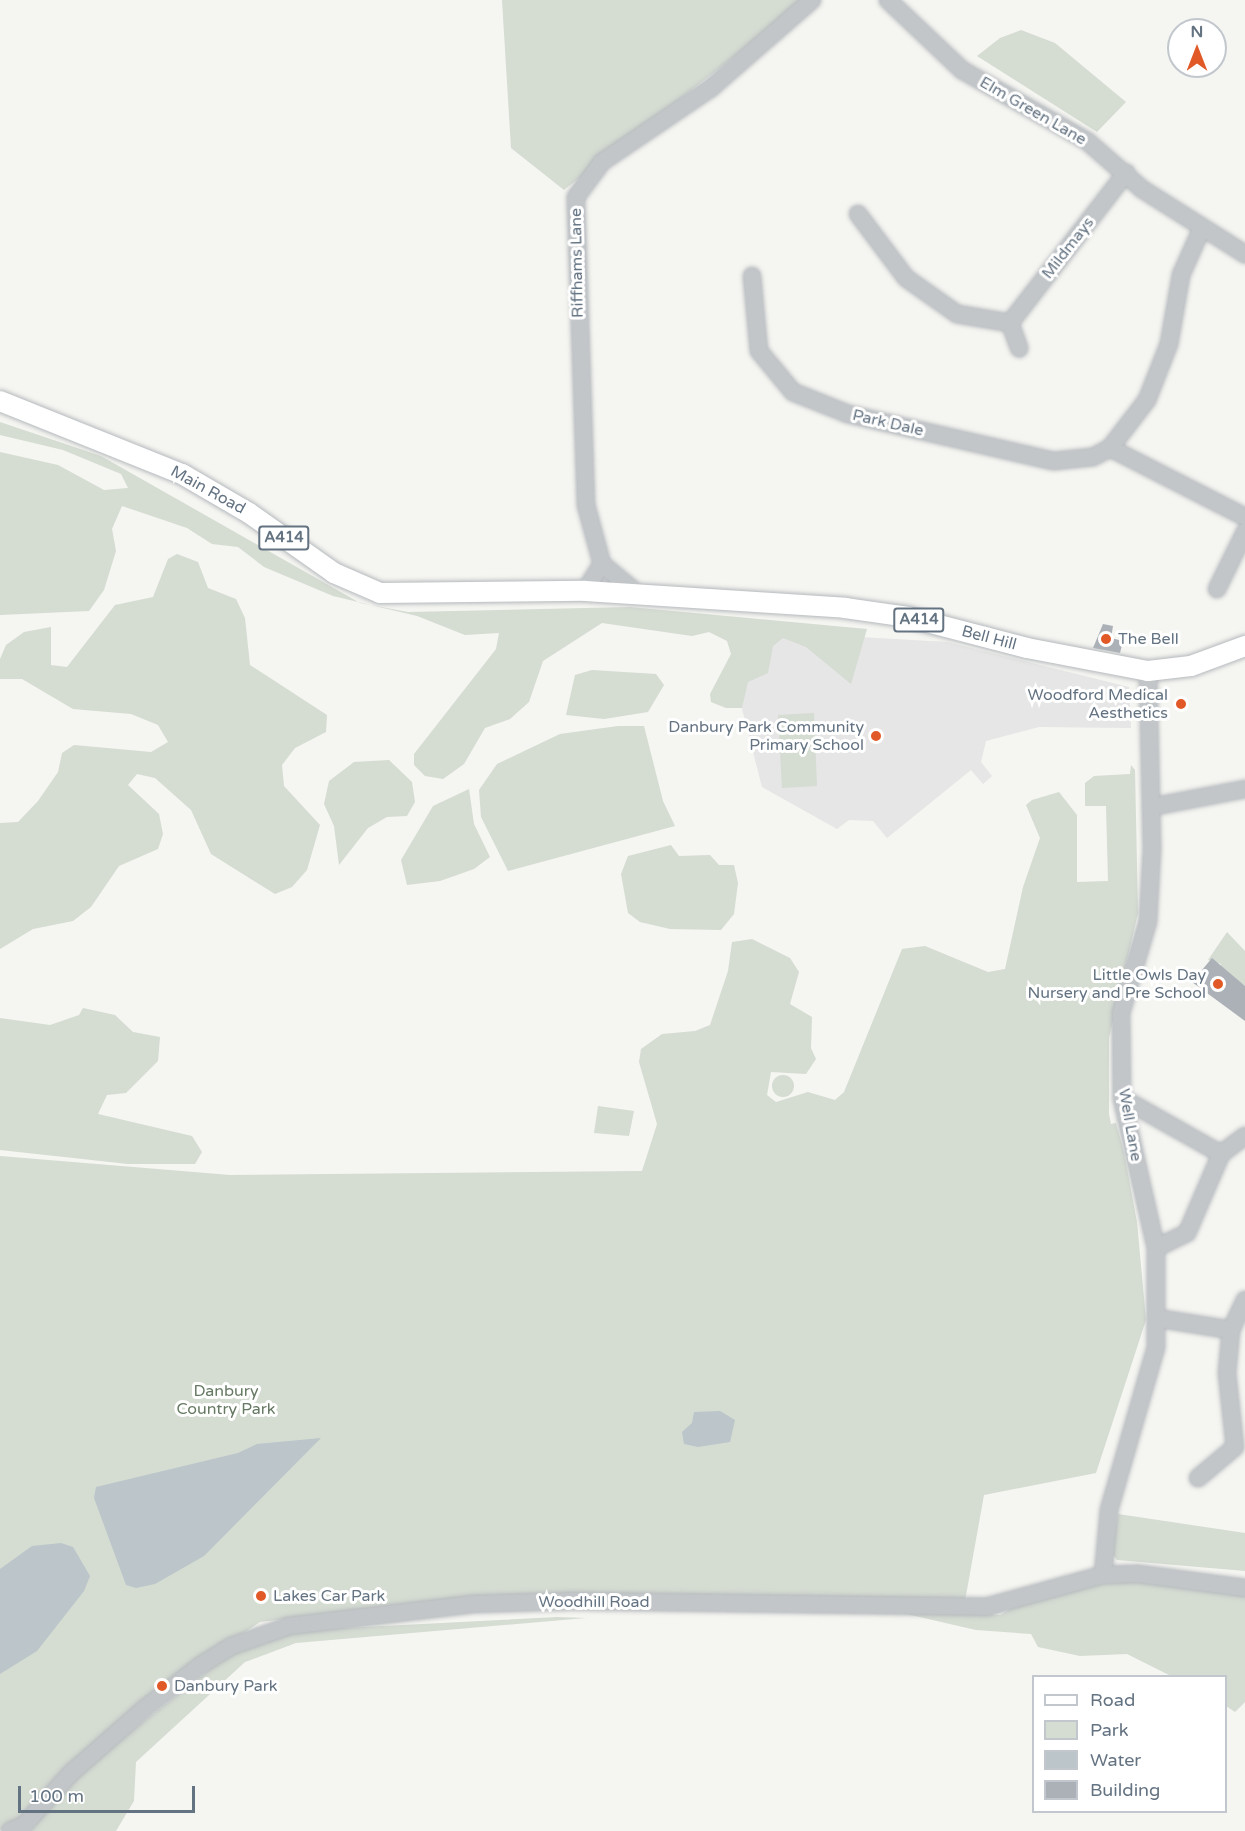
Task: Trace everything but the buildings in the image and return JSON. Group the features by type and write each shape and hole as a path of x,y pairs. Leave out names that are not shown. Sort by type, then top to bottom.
{"main road":[{"name":"Main Road","path":"0,401 182,474 249,513 334,573 369,589 404,594 585,591"},
{"name":"Bell Hill","path":"585,591 908,617 1027,648 1148,670 1191,666 1245,646"}],"street":[{"name":"Riffhams Lane","path":"602,564 586,505 576,197 602,162 711,88 812,0"},
{"name":"Elm Green Lane","path":"888,0 962,70 1039,111 1126,172 1201,230 1245,254"},
{"name":"Mildmays","path":"1010,323 1126,172"},
{"path":"858,214 914,284 957,314 1010,323 1019,348"},
{"path":"1201,230 1180,275 1169,344 1147,400 1110,448 1245,517"},
{"name":"Park Dale","path":"752,276 759,351 793,392 848,414 1054,461 1094,458 1110,448"},
{"path":"1217,589 1245,532"},
{"path":"585,591 602,564 638,594"},
{"name":"Well Lane","path":"1103,1575 1108,1510 1146,1390 1156,1347 1156,1248 1122,1098 1120,1013 1148,921 1151,807 1148,670"},
{"path":"1151,807 1245,789"},
{"path":"1122,1098 1221,1154"},
{"path":"1156,1248 1187,1233 1221,1154 1245,1136"},
{"path":"1198,1478 1240,1450 1227,1373 1231,1330 1245,1299"},
{"path":"1156,1318 1231,1330"},
{"name":"Woodhill Road","path":"18,1829 71,1773 201,1665 232,1646 289,1626 474,1604 573,1601 986,1607 1103,1575 1139,1574 1245,1588"}],"shaded area":[{"name":"Danbury Park Community Primary School","path":"755,631 947,642 1129,687 1131,728 1039,727 986,741 981,762 992,776 983,784 971,770 887,838 873,821 849,820 837,829 762,787 740,701 748,682"}],"green space":[{"path":"502,0 806,0 564,190 511,148"},
{"path":"1021,30 1055,43 1126,102 1097,132 977,56 1000,38"},
{"path":"0,422 101,456 358,602 333,596 264,567 238,547 212,544 187,528 122,506 112,529 116,551 104,590 89,611 0,615 0,452 58,465 104,490 128,488 121,474 63,450 0,435"},
{"path":"177,554 198,562 208,588 236,599 245,618 250,665 327,715 326,732 295,748 282,765 284,786 320,825 307,870 292,887 275,894 211,854 191,810 155,778 137,774 128,785 159,814 163,834 158,849 119,866 91,907 73,921 33,929 0,949 0,823 18,822 38,801 58,772 62,753 74,745 151,752 168,742 158,725 131,714 73,709 22,679 0,679 0,659 6,645 24,632 51,627 51,665 67,667 115,605 153,597 168,559"},
{"path":"371,605 408,612 630,607 867,629 851,684 806,647 783,638 773,646 768,673 748,682 742,708 726,708 711,702 710,694 731,654 727,641 709,632 692,636 602,623 543,661 529,702 510,719 485,728 464,764 443,779 425,776 414,765 414,754 496,649 499,633 465,635 417,616"},
{"path":"592,670 656,674 664,685 648,712 604,719 566,715 575,675"},
{"path":"814,713 817,786 782,788 778,715"},
{"path":"618,726 644,726 663,801 675,826 508,871 481,817 479,790 497,764 560,734"},
{"path":"389,760 412,782 415,802 407,816 387,817 368,828 339,865 334,826 324,804 329,781 354,762"},
{"name":"Danbury Country Park","path":"1131,765 1135,770 1138,913 1109,1038 1109,1114 1111,1124 1116,1123 1124,1152 1137,1222 1146,1320 1096,1473 984,1495 965,1601 459,1599 260,1622 174,1679 20,1821 0,1830 0,1156 230,1175 642,1171 657,1124 639,1062 641,1049 662,1034 695,1031 710,1025 728,971 732,942 752,939 790,958 799,972 790,1004 812,1017 811,1048 816,1059 806,1074 771,1072 767,1095 776,1102 808,1092 835,1100 844,1092 902,949 925,946 988,972 1005,969 1023,887 1040,838 1026,805 1032,800 1059,792 1077,815 1077,882 1108,881 1106,806 1085,806 1085,783 1094,776 1130,774"},
{"path":"469,789 474,824 490,857 474,869 440,881 407,885 401,860 433,806"},
{"path":"671,845 679,856 710,855 719,865 734,865 738,883 734,914 721,930 670,929 640,922 628,913 621,874 628,856"},
{"path":"1227,932 1245,951 1245,986 1220,968 1221,964 1208,960"},
{"path":"83,1008 115,1015 133,1032 160,1037 158,1061 126,1093 107,1095 98,1114 192,1136 202,1152 195,1164 128,1164 0,1150 0,1018 50,1025 79,1015"},
{"path":"783,1075 791,1078 794,1086 791,1094 783,1097 775,1094 772,1086 775,1078"},
{"path":"598,1106 634,1111 629,1136 594,1133"},
{"path":"1118,1514 1245,1533 1245,1571 1117,1560 1111,1553"},
{"path":"1136,1581 1245,1593 1245,1702 1235,1712 1227,1707 1227,1675 1169,1675 1127,1654 1080,1656 1038,1647 1031,1634 976,1630 867,1605 1000,1615 1023,1602 1097,1584"},
{"path":"557,1617 586,1618 296,1643 245,1662 136,1762 134,1801 116,1831 30,1831 82,1770 228,1655 265,1632"}],"water":[{"path":"720,1411 735,1420 730,1442 698,1447 684,1444 682,1432 692,1423 694,1412"},
{"path":"321,1438 204,1556 155,1584 136,1588 126,1585 94,1498 96,1487 238,1453 257,1444"},
{"path":"61,1543 73,1547 90,1576 84,1591 37,1651 0,1674 0,1569 32,1546"}],"place":[{"name":"The Bell","path":"1106,639"},
{"name":"Woodford Medical Aesthetics","path":"1181,704"},
{"name":"Danbury Park Community Primary School","path":"876,736"},
{"name":"Little Owls Day Nursery and Pre School","path":"1218,984"},
{"name":"Lakes Car Park","path":"261,1596"},
{"name":"Danbury Park","path":"162,1686"}]}
